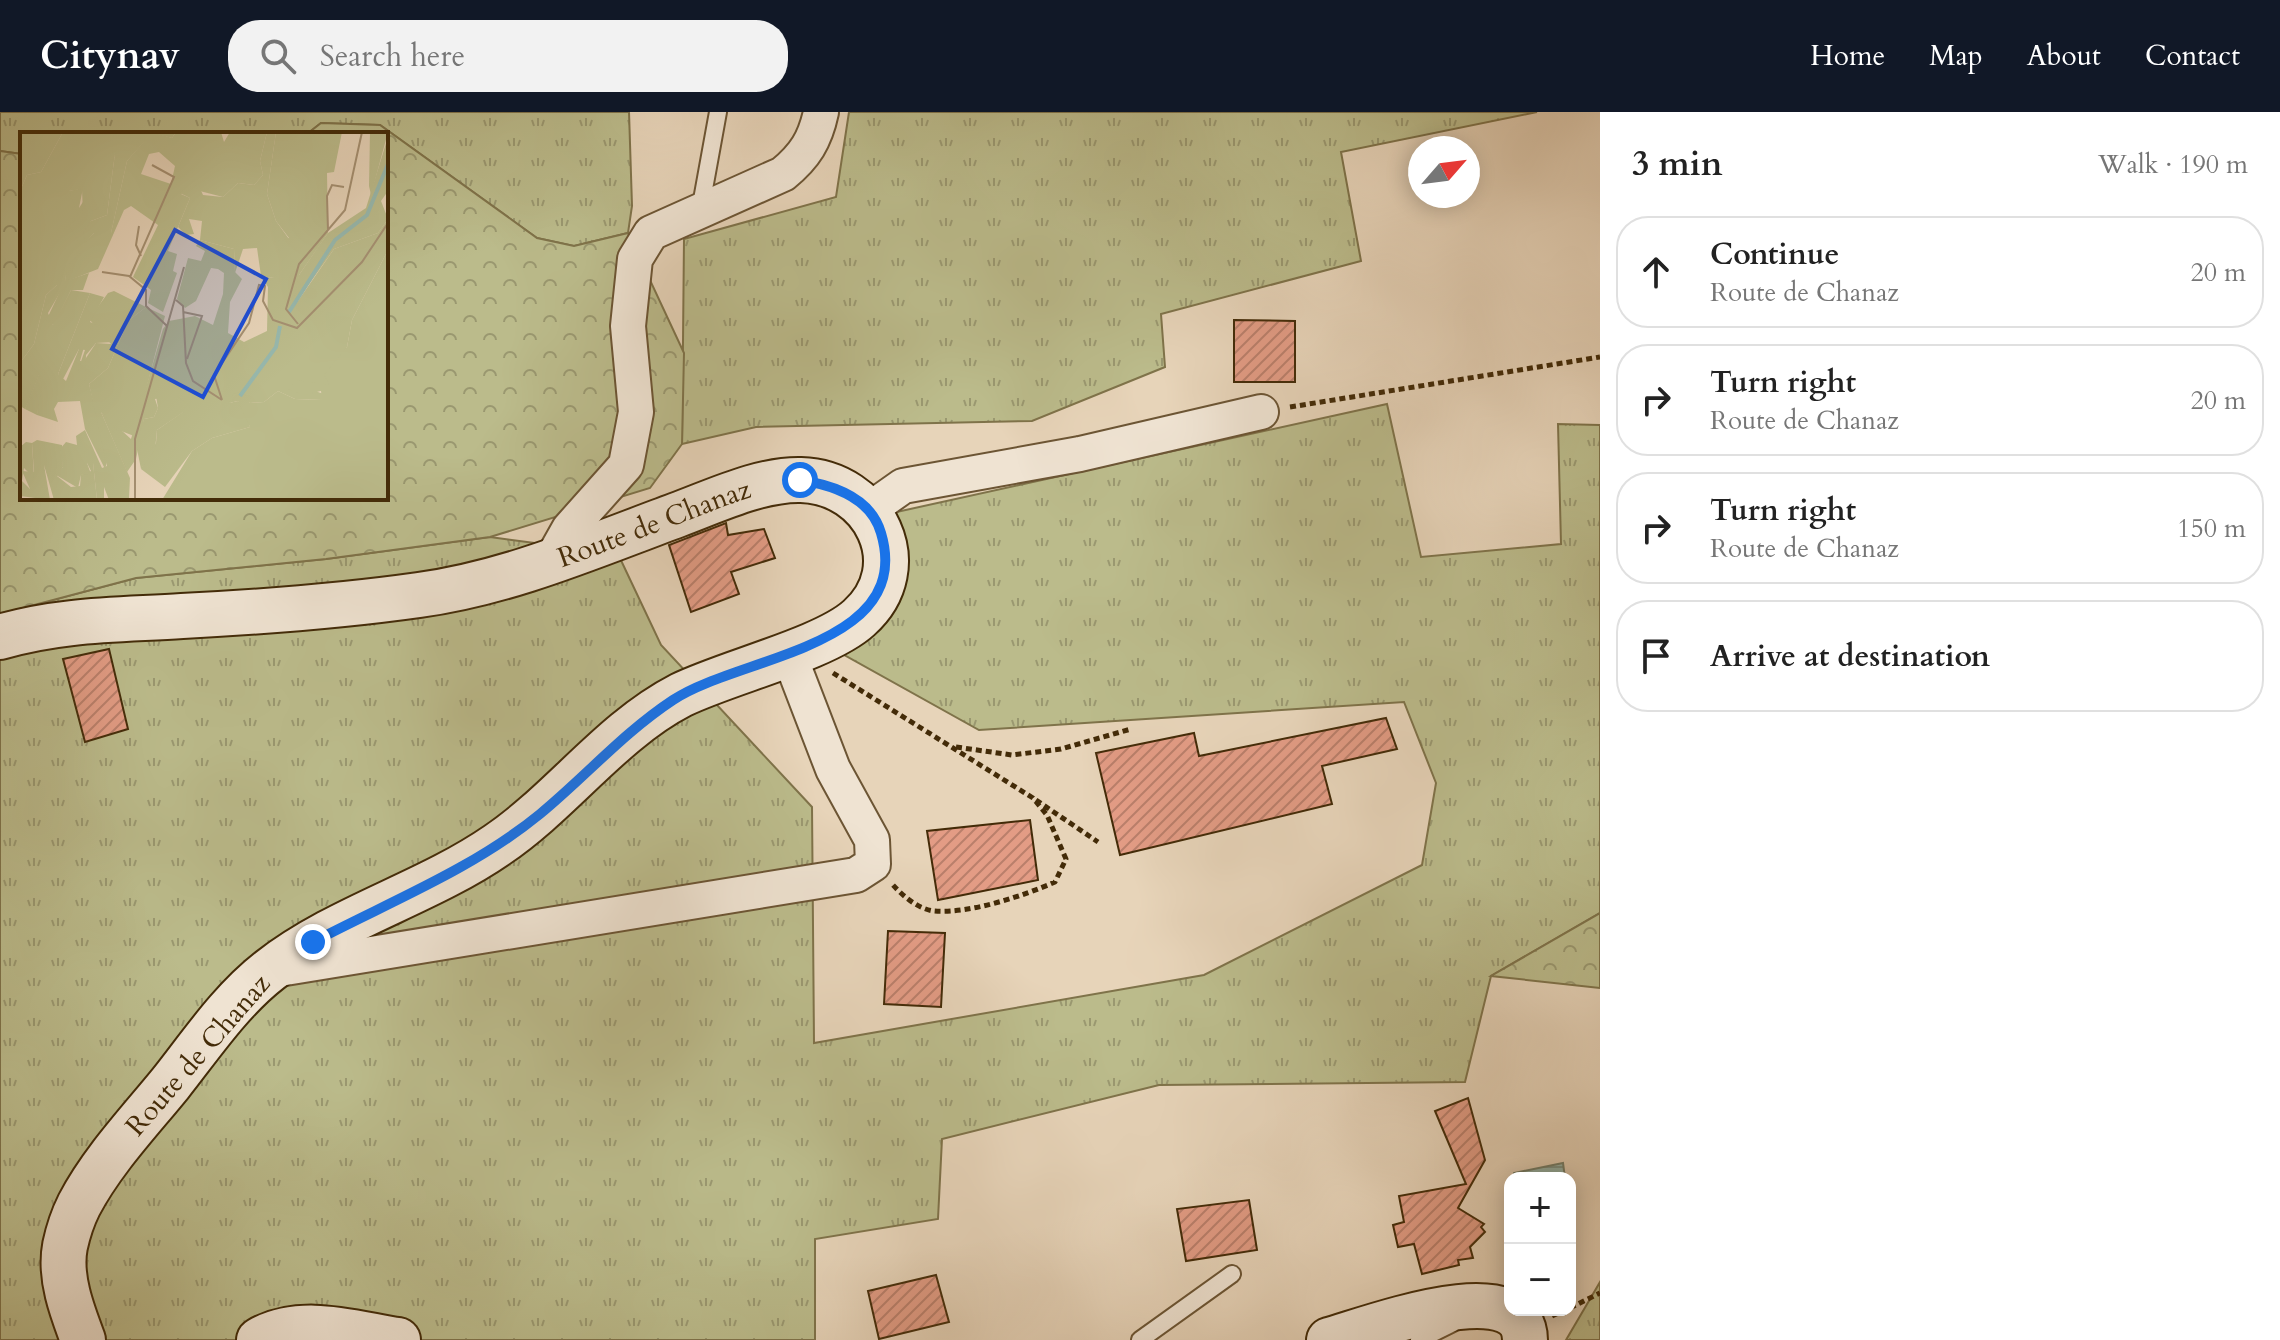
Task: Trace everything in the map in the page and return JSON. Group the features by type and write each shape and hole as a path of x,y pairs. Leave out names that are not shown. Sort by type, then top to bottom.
{"street":[{"path":"551,561 569,529 626,465 636,412 628,326 635,259 651,233 783,174 801,160 815,138 821,112"},
{"path":"869,510 903,486 1080,454 1261,412"},
{"name":"Route de Chanaz","path":"0,637 98,618 178,617 419,595 475,586 734,495 800,480 825,484 851,496 869,510 880,530 885,550 882,587 857,621 676,698 593,763 540,814 492,849 313,942 270,970 240,997 119,1147 80,1203 64,1251 67,1293 83,1340"},
{"path":"270,970 856,875 873,864 872,840 833,769 791,651"},
{"path":"1329,1340 1438,1310 1474,1305 1497,1306 1516,1314 1525,1329 1525,1340"},
{"path":"259,1340 276,1332 310,1326 398,1340"}],"lane":[{"path":"700,211 718,112"},
{"path":"1140,1340 1232,1274"},
{"path":"1419,1340 1448,1328 1474,1305"}],"path":[{"path":"1261,412 1600,357"},
{"path":"791,651 1033,798 1098,842"},
{"path":"950,747 1012,755 1061,749 1131,729"},
{"path":"873,864 906,898 933,911 1000,903 1031,892 1055,882 1066,859 1047,815 1033,798"},
{"path":"1576,1305 1600,1293"}],"green space":[{"path":"0,112 629,112 632,206 628,233 574,246 537,238 380,125 321,123 310,132 20,132 20,154 0,151"},
{"path":"849,112 1537,112 1341,152 1361,261 1161,314 1165,367 1032,421 756,427 682,444 684,239 836,197"},
{"path":"321,123 380,125 537,238 574,246 628,233 684,353 682,444 650,488 490,537 326,559 136,578 0,614 0,151 20,154 20,500 388,500 388,132 310,132"},
{"path":"1387,404 1421,557 1561,544 1558,424 1600,425 1600,913 1491,976 1465,1082 1159,1085 942,1139 938,1219 815,1239 815,1340 0,1340 0,614 136,578 326,559 490,537 618,554 661,645 812,807 814,1043 1204,975 1422,865 1436,783 1404,702 979,730 839,652 899,603 892,513"},
{"path":"1600,913 1600,988 1491,976"},
{"path":"1600,1282 1600,1340 1566,1340"}],"water":[{"path":"1563,1163 1564,1172 1519,1172"}],"building":[{"path":"1234,320 1295,321 1295,382 1234,382"},
{"path":"726,523 728,535 764,529 775,558 731,572 739,594 691,612 669,545"},
{"path":"109,649 128,729 85,742 63,659"},
{"path":"1386,718 1397,749 1322,766 1332,804 1120,855 1096,753 1194,733 1199,756"},
{"path":"1030,820 1038,880 938,900 927,831"},
{"path":"888,931 945,933 941,1007 884,1004"},
{"path":"1468,1098 1485,1160 1458,1208 1484,1224 1481,1227 1485,1232 1470,1247 1473,1258 1458,1260 1459,1265 1422,1274 1414,1244 1398,1247 1393,1225 1404,1222 1399,1196 1466,1184 1435,1111"},
{"path":"1249,1200 1257,1250 1186,1261 1177,1209"},
{"path":"936,1275 949,1322 879,1339 868,1291"}],"route":[{"path":"313,942 492,849 540,814 593,763 676,698 857,621 874,602 882,587 885,550 880,530 869,510 851,496 825,484 800,480"}]}
